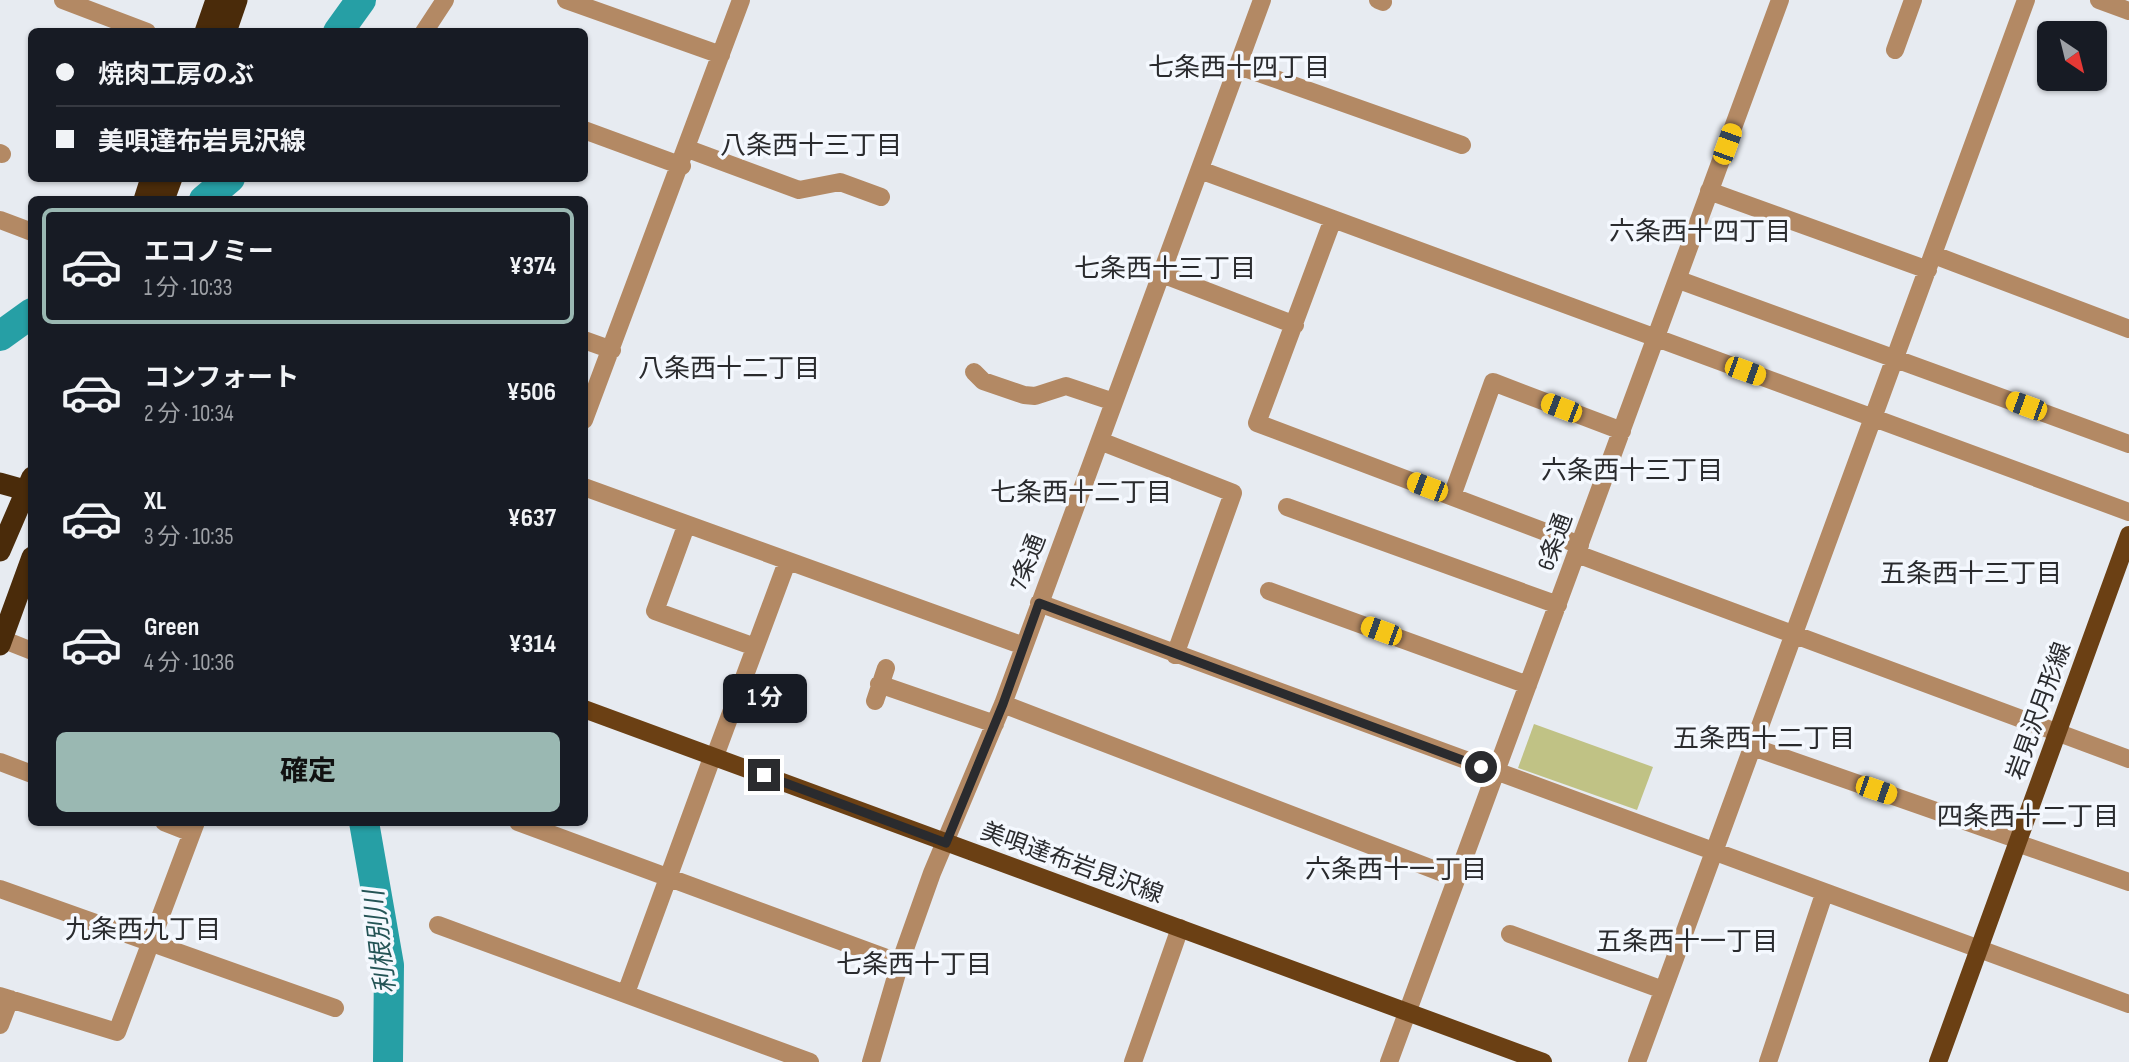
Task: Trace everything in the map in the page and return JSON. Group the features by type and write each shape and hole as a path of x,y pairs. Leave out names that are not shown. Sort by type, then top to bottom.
{"highway":[{"path":"206,28 216,0"},
{"path":"227,28 237,0"},
{"path":"0,483 28,487"},
{"path":"0,551 5,528 28,490"},
{"path":"5,528 28,531"},
{"path":"1,642 28,568"}],"main road":[{"name":"岩見沢月形線","path":"1938,1062 2129,535"},
{"name":"美唄達布岩見沢線","path":"588,710 1543,1062"}],"street":[{"path":"63,0 136,28"},
{"path":"427,28 445,0"},
{"path":"566,0 721,55"},
{"path":"588,410 682,166 741,0"},
{"name":"7条通","path":"871,1062 900,963 1003,704 1262,0"},
{"name":"6条通","path":"1389,1062 1780,0"},
{"path":"1895,50 1913,0"},
{"path":"1637,1062 2026,0"},
{"path":"2099,0 2129,11"},
{"path":"1239,65 1462,145"},
{"path":"588,131 682,166"},
{"path":"688,149 799,190 840,182 881,197"},
{"path":"1200,170 2129,512"},
{"path":"1709,191 2129,329"},
{"path":"1333,219 1257,423 1452,496 1792,635 2129,759"},
{"path":"0,220 28,230"},
{"path":"1162,274 1295,325"},
{"path":"1679,279 2129,444"},
{"path":"588,341 612,350"},
{"path":"974,372 984,381 1024,395 1035,396 1066,387 1114,402"},
{"path":"1452,496 1493,382 1622,431"},
{"path":"1100,441 1233,492 1175,655"},
{"path":"588,489 1024,646"},
{"path":"1287,507 1558,605"},
{"path":"686,526 655,611 755,647"},
{"path":"626,993 787,562"},
{"path":"1269,591 1528,685"},
{"path":"1039,603 2129,1004"},
{"path":"1,642 28,650"},
{"path":"880,684 995,724"},
{"path":"1003,704 1456,878"},
{"path":"1753,747 2129,882"},
{"path":"0,762 28,772"},
{"path":"528,826 900,963"},
{"path":"0,1025 5,997 117,1032 194,828"},
{"path":"0,889 335,1008"},
{"path":"1768,1062 1824,894"},
{"path":"438,925 810,1062"},
{"path":"1133,1062 1180,928"},
{"path":"1510,934 1663,990"}],"green space":[{"path":"1534,724 1653,767 1637,810 1518,768"}],"waterway":[{"name":"利根別川","path":"341,28 361,0"},
{"path":"209,196 225,182"},
{"path":"0,336 28,316"},
{"name":"利根別川","path":"365,826 389,965 388,1062"}],"district":[{"name":"七条西十四丁目","path":"1239,68"},
{"name":"八条西十三丁目","path":"811,146"},
{"name":"六条西十四丁目","path":"1700,232"},
{"name":"七条西十三丁目","path":"1165,269"},
{"name":"八条西十二丁目","path":"729,369"},
{"name":"六条西十三丁目","path":"1632,471"},
{"name":"七条西十二丁目","path":"1081,493"},
{"name":"五条西十三丁目","path":"1971,574"},
{"name":"五条西十二丁目","path":"1764,739"},
{"name":"四条西十二丁目","path":"2028,817"},
{"name":"六条西十一丁目","path":"1396,870"},
{"name":"九条西九丁目","path":"143,930"},
{"name":"五条西十一丁目","path":"1687,942"},
{"name":"七条西十丁目","path":"914,965"}],"route":[{"path":"764,775 946,843 1003,704 1039,603 1481,767"}]}
